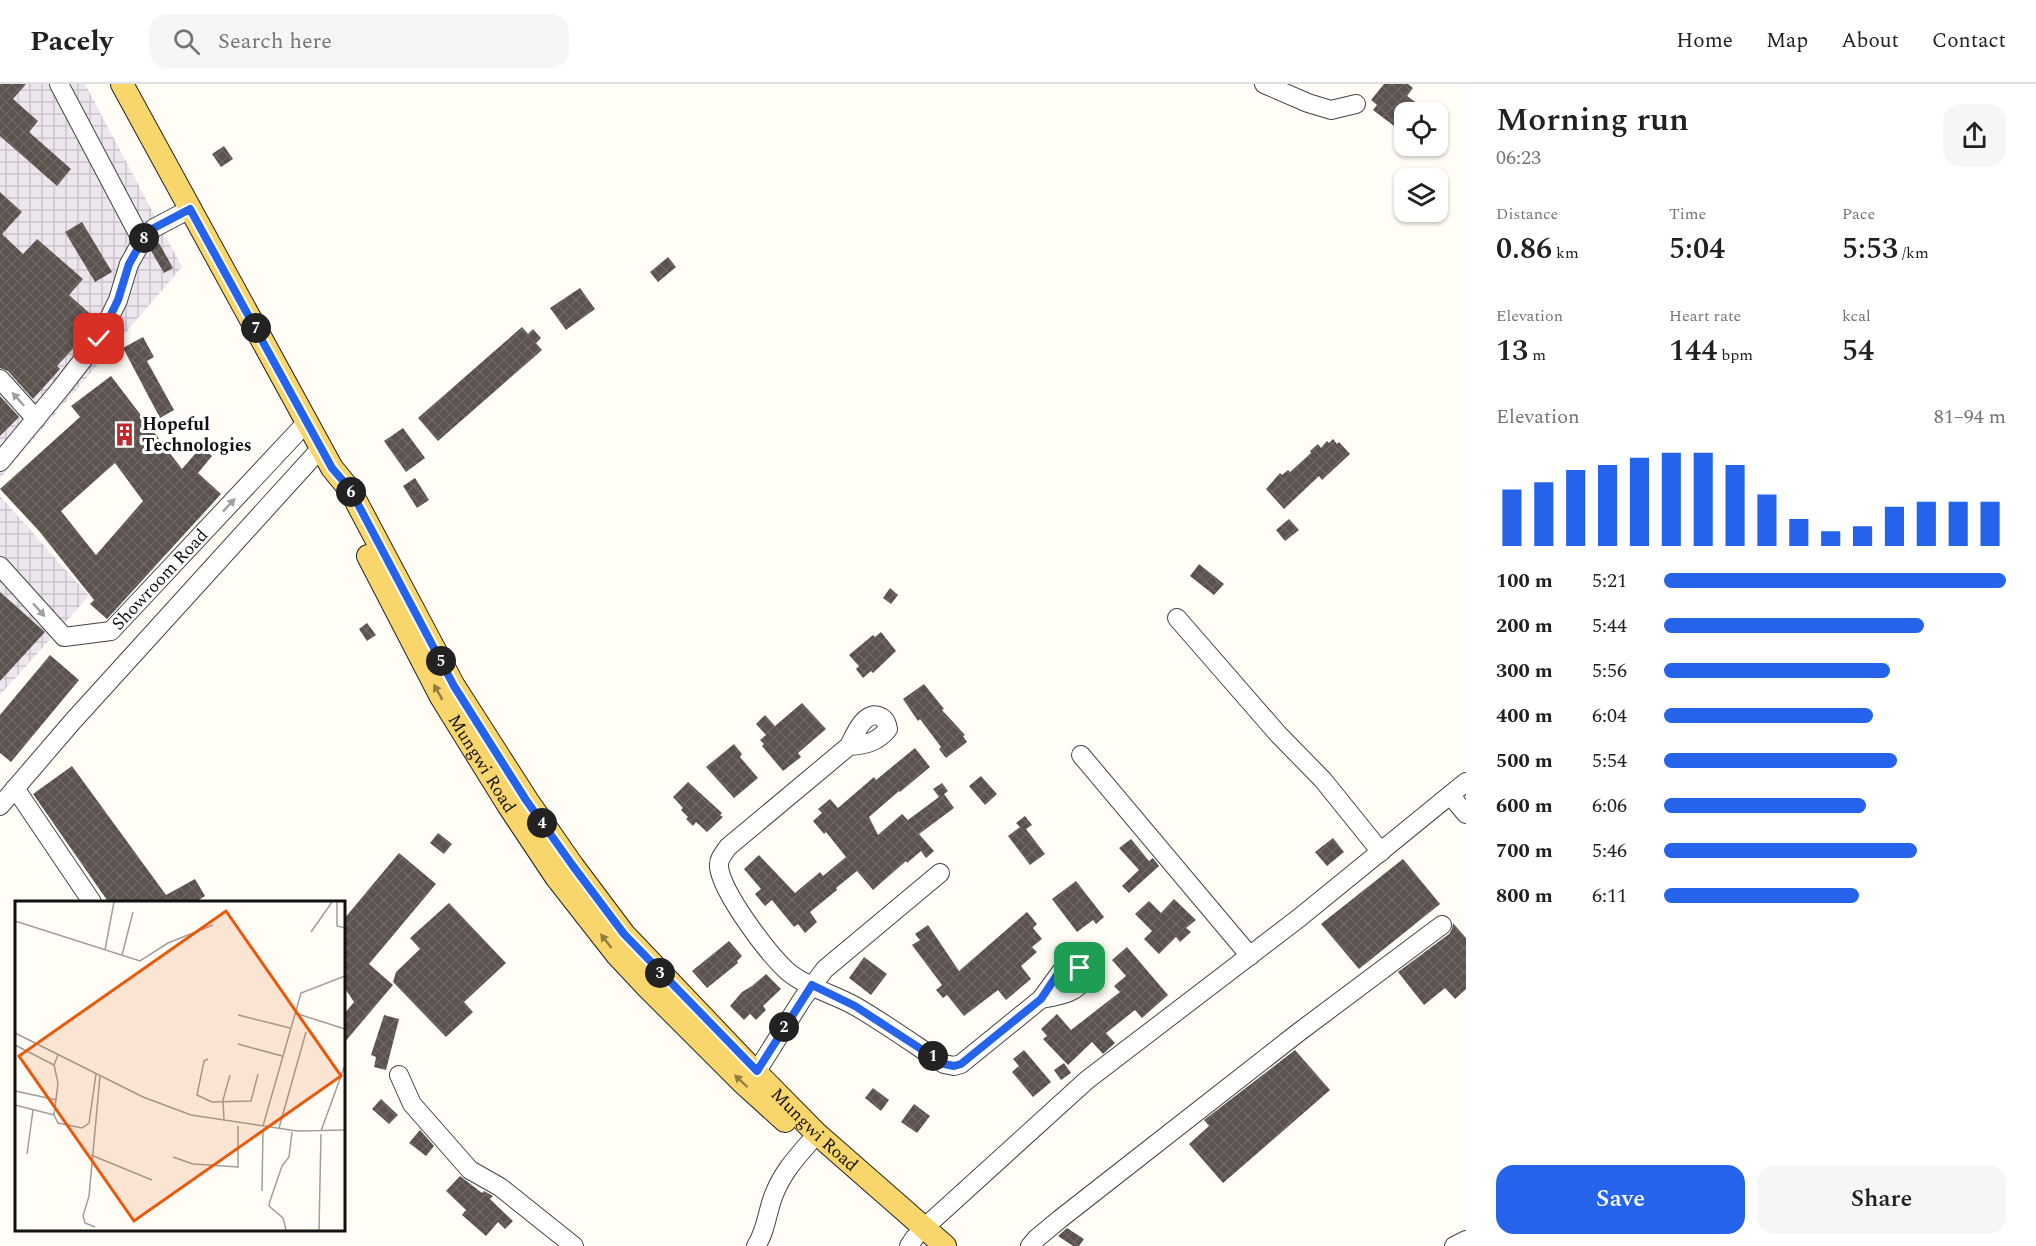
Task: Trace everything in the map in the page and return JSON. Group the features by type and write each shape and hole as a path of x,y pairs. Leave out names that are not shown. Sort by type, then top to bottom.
{"main road":[{"name":"Mungwi Road","path":"122,84 306,423 332,468 350,489 454,686 526,800 624,934 919,1239"},
{"name":"Mungwi Road","path":"332,468 337,497 441,697 556,877 617,955 742,1082 809,1143 919,1239 945,1246"}],"street":[{"path":"59,84 142,241"},
{"path":"1264,84 1331,110 1356,104"},
{"path":"0,462 99,339 118,300 129,264 142,241 154,228 190,209"},
{"path":"0,379 36,419"},
{"name":"Showroom Road","path":"0,566 64,638 111,631 306,423"},
{"path":"0,806 73,721 321,448"},
{"path":"1177,618 1278,734 1323,780 1381,852"},
{"path":"849,746 728,847 720,859 722,879 741,914 786,970 799,979 855,1006 944,1064 954,1066 961,1064 1041,999"},
{"path":"1081,755 1250,956"},
{"path":"919,1239 1087,1080 1250,956 1466,782"},
{"path":"15,788 91,901"},
{"path":"1451,796 1466,814"},
{"path":"757,1071 812,985 825,969 940,873"},
{"path":"1030,1246 1060,1219 1299,1032 1442,924"},
{"path":"399,1075 412,1104 470,1170 500,1187 574,1246"},
{"path":"756,1246 762,1237 772,1198 784,1171 809,1143"},
{"path":"1454,1246 1466,1240"}],"shaded area":[{"path":"0,84 85,84 182,267 0,478"},
{"path":"0,496 89,596 0,695"}],"building":[{"path":"0,84 26,84 13,99 38,121 29,132 71,169 57,186 0,136"},
{"path":"1384,84 1408,84 1413,88 1407,96 1415,102 1394,102 1394,126 1373,110 1377,105 1371,100"},
{"path":"224,146 233,159 221,167 212,154"},
{"path":"0,192 22,212 2,234 23,254 37,239 83,279 69,295 96,319 92,328 57,366 60,369 33,399 8,371 0,368"},
{"path":"82,222 112,272 95,282 65,232"},
{"path":"159,243 173,268 164,273 150,249"},
{"path":"668,257 676,267 658,282 650,272"},
{"path":"580,288 595,309 566,330 550,308"},
{"path":"522,327 528,334 533,329 541,338 536,343 542,350 438,441 418,418"},
{"path":"143,337 154,357 147,361 174,410 160,418 123,348"},
{"path":"111,376 182,469 201,447 212,456 198,473 221,494 107,619 90,604 94,600 39,531 0,489 80,417 71,406","holes":["115,463 143,501 96,555 61,511"]},
{"path":"0,396 19,417 0,436"},
{"path":"403,428 425,458 406,472 384,441"},
{"path":"1333,439 1350,454 1322,480 1319,476 1284,509 1266,489 1280,473 1282,475 1288,470 1290,472 1318,444 1321,448 1327,441 1329,443"},
{"path":"415,478 429,500 417,508 403,486"},
{"path":"1289,519 1299,530 1285,541 1276,530"},
{"path":"1199,564 1224,584 1214,595 1190,576"},
{"path":"890,588 898,595 891,604 883,598"},
{"path":"0,592 45,632 0,681"},
{"path":"367,623 376,635 367,641 359,629"},
{"path":"881,632 896,651 873,673 871,671 863,678 856,669 859,666 849,655 873,635 875,637"},
{"path":"50,655 79,680 11,762 0,753 0,715"},
{"path":"924,684 944,709 942,710 965,735 963,736 967,742 946,758 939,749 941,747 920,719 918,721 903,699"},
{"path":"802,703 826,729 798,753 801,757 783,771 762,746 764,744 760,740 766,735 756,724 765,715 775,726"},
{"path":"734,744 742,754 740,757 758,778 734,798 706,767"},
{"path":"915,748 930,767 869,817 878,835 902,814 908,820 939,797 933,789 942,783 948,791 944,794 954,808 919,834 934,851 926,858 921,851 873,890 857,871 810,912 817,922 805,933 798,924 794,927 772,900 765,906 755,894 761,889 744,869 759,855 795,893 820,872 823,876 846,857 826,832 824,834 813,821 822,813 818,809 830,799 838,808 874,777 876,780"},
{"path":"72,766 166,895 195,879 205,896 197,901 108,901 33,794"},
{"path":"981,776 997,794 985,805 969,786"},
{"path":"688,782 722,813 720,815 723,817 707,832 696,822 693,826 686,819 688,817 681,810 683,808 673,797"},
{"path":"1025,816 1032,825 1026,829 1045,854 1030,865 1008,836 1020,827 1016,823"},
{"path":"438,833 452,844 444,854 430,843"},
{"path":"1333,838 1344,852 1327,866 1315,852"},
{"path":"1131,839 1149,861 1153,858 1159,866 1129,893 1122,886 1139,870 1119,848"},
{"path":"399,853 436,884 369,964 393,985 345,1042 345,1013 354,1002 345,988 345,918"},
{"path":"1403,859 1440,904 1359,969 1321,924"},
{"path":"1076,881 1104,917 1096,924 1093,920 1077,932 1052,899"},
{"path":"1174,899 1196,920 1186,928 1191,932 1180,942 1176,937 1159,954 1144,939 1152,931 1135,914 1149,901 1161,913"},
{"path":"449,903 506,963 464,1002 473,1012 446,1037 393,982 396,972 420,949 410,938"},
{"path":"1027,912 1037,924 1033,928 1042,939 1032,947 1037,952 1021,966 1031,979 1006,1000 998,990 964,1016 947,995 943,998 936,990 942,985 912,945 920,940 915,934 928,925 959,971"},
{"path":"1453,923 1466,938 1466,989 1455,999 1445,988 1424,1005 1398,972 1449,934"},
{"path":"729,941 742,956 737,961 738,963 707,988 692,971"},
{"path":"1127,947 1168,995 1142,1018 1135,1010 1106,1033 1115,1043 1103,1054 1092,1042 1068,1065 1043,1039 1047,1036 1041,1029 1057,1014 1071,1030 1120,992 1114,986 1126,976 1112,960"},
{"path":"864,957 887,974 871,995 849,978"},
{"path":"766,974 781,989 763,1006 766,1010 756,1020 750,1014 744,1020 730,1006 742,992"},
{"path":"384,1015 399,1019 386,1070 374,1067 376,1057 371,1055"},
{"path":"1024,1050 1051,1082 1033,1097 1012,1072 1019,1066 1013,1059"},
{"path":"1295,1050 1330,1090 1223,1183 1189,1144 1209,1126 1204,1120"},
{"path":"1064,1063 1071,1073 1061,1080 1054,1070"},
{"path":"873,1088 889,1100 881,1111 865,1098"},
{"path":"381,1099 398,1115 389,1124 372,1109"},
{"path":"914,1104 930,1116 917,1133 901,1122"},
{"path":"420,1130 434,1146 426,1156 409,1143"},
{"path":"460,1176 482,1193 484,1191 493,1196 490,1199 513,1221 505,1229 498,1222 486,1236 462,1215 466,1210 446,1191"},
{"path":"1067,1228 1084,1239 1079,1246 1073,1246 1058,1236"}],"place":[{"name":"Hopeful Technologies","path":"124,434"}],"route":[{"path":"99,339 118,300 129,264 142,241 154,228 190,209 306,423 332,468 350,489 454,686 526,800 624,934 701,1016 757,1071 812,985 855,1006 944,1064 954,1066 961,1064 1041,999 1063,969 1071,965 1080,968"}]}
